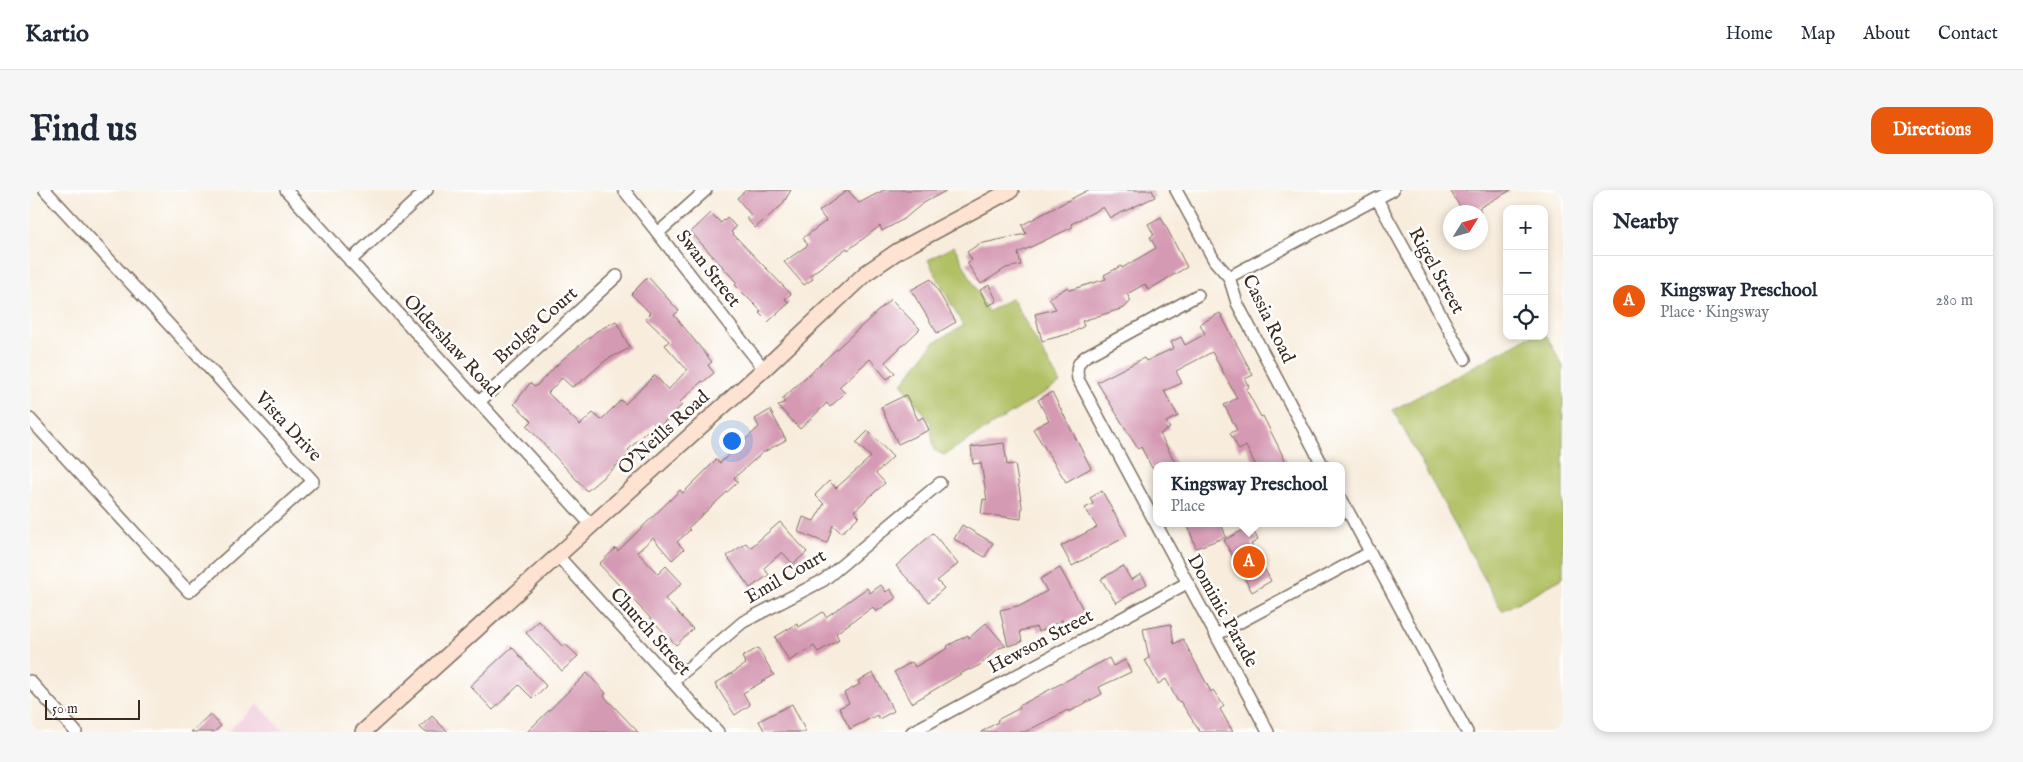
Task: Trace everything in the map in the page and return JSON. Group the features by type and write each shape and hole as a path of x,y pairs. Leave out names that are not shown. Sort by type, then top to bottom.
{"street":[{"name":"Vista Drive","path":"30,419 189,592 313,481 45,190"},
{"name":"Oldershaw Road","path":"286,190 592,526"},
{"path":"350,261 427,190"},
{"name":"Swan Street","path":"624,190 764,369"},
{"path":"658,233 706,190"},
{"name":"O'Neills Road","path":"369,730 557,555 592,526 764,369 866,273 898,252 1011,190"},
{"name":"Cassia Road","path":"1176,190 1214,260 1229,277 1237,303 1321,462"},
{"path":"1229,277 1393,190"},
{"name":"Rigel Street","path":"1377,199 1465,359"},
{"name":"Brolga Court","path":"479,402 617,276"},
{"name":"Dominic Parade","path":"1153,519 1078,379 1076,370 1079,361 1086,356 1198,294"},
{"name":"Emil Court","path":"672,682 743,622 824,580 940,483"},
{"path":"1345,506 1467,732"},
{"name":"Dominic Parade","path":"1157,527 1268,732"},
{"path":"1216,635 1369,553"},
{"name":"Church Street","path":"557,555 718,732"},
{"name":"Hewson Street","path":"912,732 1187,583"},
{"path":"30,681 76,732"}],"shaded area":[{"path":"258,704 284,732 227,732"}],"green space":[{"path":"954,246 988,312 1012,298 1060,383 944,455 934,450 930,421 902,384 933,343 963,326 928,260"},
{"path":"1548,338 1563,366 1563,578 1502,611 1393,410 1523,340 1548,340"}],"building":[{"path":"746,190 791,190 782,205 755,228 746,218 751,215 737,198"},
{"path":"848,190 859,203 884,190 947,190 922,204 904,219 882,231 880,226 810,275 813,279 804,285 784,262 808,245 803,238 826,221 819,211"},
{"path":"1088,190 1152,190 1155,197 1110,218 1103,207 1071,224 1073,227 1018,253 1021,265 1006,268 981,284 967,263 972,260 967,252 979,244 1026,234 1022,225"},
{"path":"1450,190 1511,190 1484,205 1459,205"},
{"path":"711,213 721,223 727,217 736,227 731,232 791,294 785,299 789,303 768,322 759,313 761,311 735,285 737,283 691,232"},
{"path":"1161,217 1187,267 1148,290 1145,284 1127,294 1131,301 1124,308 1082,321 1084,326 1072,333 1042,341 1035,314 1056,309 1049,298 1068,287 1070,290 1106,279 1104,275 1121,266 1122,268 1156,248 1150,237 1154,235 1148,224"},
{"path":"648,277 679,311 674,315 712,362 708,365 714,373 702,381 680,402 682,405 658,428 654,424 628,450 631,453 587,491 527,426 532,421 514,404 530,383 535,387 563,359 597,331 616,321 630,348 606,360 582,381 572,387 562,378 548,393 580,425 593,413 601,420 621,400 625,404 655,375 668,390 687,370 665,345 669,341 645,318 650,313 631,294"},
{"path":"931,279 956,322 937,333 911,290"},
{"path":"989,285 997,301 988,306 980,290"},
{"path":"891,299 920,329 885,362 895,373 887,379 870,359 839,387 845,393 830,407 827,403 800,429 778,406 785,402 782,399"},
{"path":"1220,313 1253,375 1245,379 1249,387 1246,389 1261,417 1263,416 1286,462 1254,462 1246,446 1239,450 1230,433 1237,430 1224,405 1237,398 1212,352 1176,371 1182,383 1164,391 1178,416 1166,422 1170,428 1160,434 1175,462 1153,462 1152,468 1141,447 1138,449 1097,382 1144,358 1146,361 1174,348 1171,342 1181,337 1185,345 1205,334 1200,324"},
{"path":"1052,392 1091,468 1066,482 1033,429 1049,420 1038,400"},
{"path":"906,395 918,420 923,417 929,430 898,444 881,407"},
{"path":"770,410 786,440 762,453 734,478 738,482 688,528 690,530 677,542 684,549 672,560 653,538 637,552 658,574 666,566 682,583 665,599 693,629 676,645 599,564 616,548 618,551 680,490 683,493 716,460 720,463 759,427 755,419"},
{"path":"868,431 893,457 876,473 885,483 854,511 859,516 841,533 833,525 827,543 798,532 803,517 814,521 824,504 815,495 829,481 836,488 871,457 856,443"},
{"path":"1004,443 1007,465 1015,464 1022,506 1021,519 981,514 983,499 987,500 981,463 973,464 971,447"},
{"path":"1102,491 1127,536 1072,566 1061,546 1097,527 1085,508 1093,504 1090,498"},
{"path":"780,522 807,552 793,564 782,552 764,568 769,575 750,588 727,556 746,543 750,548"},
{"path":"962,525 993,543 985,557 954,539"},
{"path":"1188,527 1222,527 1226,537 1196,548"},
{"path":"1252,527 1258,540 1251,544 1271,581 1252,592 1224,540"},
{"path":"933,533 958,564 937,581 944,588 929,602 896,566"},
{"path":"1123,566 1131,580 1141,574 1147,584 1116,603 1101,579"},
{"path":"1060,568 1085,613 1064,624 1062,620 1039,632 1036,627 1020,631 1022,642 1008,646 1000,610 1022,605 1047,591 1040,579"},
{"path":"881,585 886,592 890,589 896,598 876,612 873,607 836,633 839,640 818,652 814,646 789,661 775,637 797,624 799,627 823,612 826,617 867,588 870,593"},
{"path":"539,621 563,647 566,645 578,656 562,671 526,633"},
{"path":"986,623 1006,646 999,648 980,665 969,669 912,703 894,672 912,662 915,667 948,648 947,646 968,635 969,638"},
{"path":"1171,624 1174,644 1183,639 1211,692 1213,690 1224,706 1220,709 1233,732 1200,732 1180,701 1178,702 1166,679 1158,684 1145,660 1149,658 1143,629"},
{"path":"512,647 546,686 533,699 519,685 493,710 470,686"},
{"path":"758,648 774,675 743,693 750,705 735,715 715,684 746,664 742,657"},
{"path":"1109,658 1113,666 1125,660 1131,672 1099,687 1102,694 1069,712 1068,710 1025,732 981,732 998,722 997,720 1020,708 1019,706"},
{"path":"587,673 606,693 604,696 638,732 527,732"},
{"path":"873,673 894,711 879,719 877,715 850,729 839,708 849,703 844,693 860,684 858,681"},
{"path":"792,704 806,732 765,732 759,721"},
{"path":"210,714 221,726 214,732 191,732"},
{"path":"432,716 448,732 425,732 420,727"}],"place":[{"name":"Kingsway Preschool","path":"1249,562"}]}
